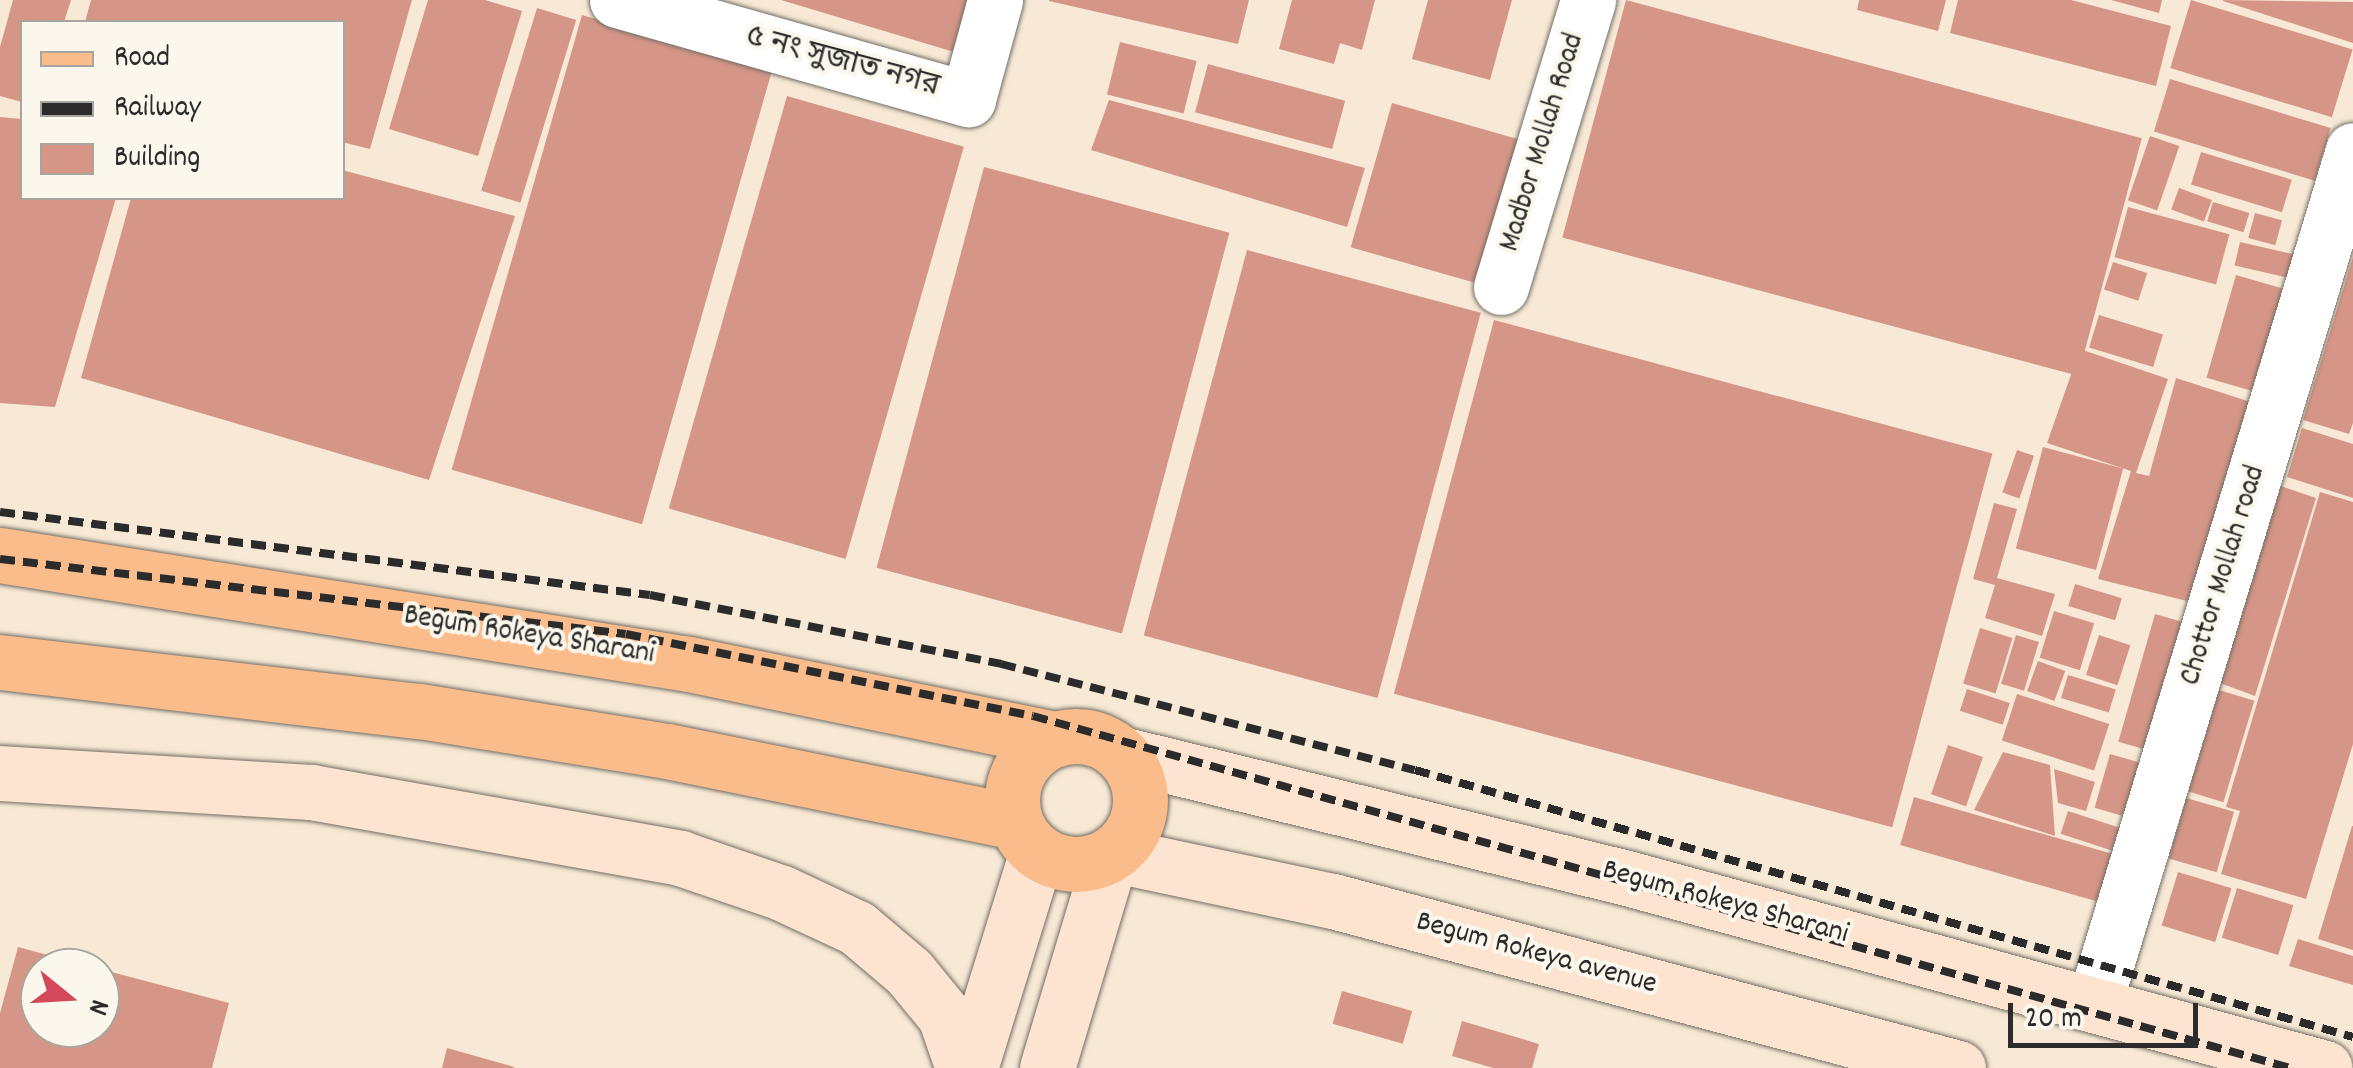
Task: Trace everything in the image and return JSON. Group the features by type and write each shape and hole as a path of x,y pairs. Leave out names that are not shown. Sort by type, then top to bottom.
{"main road":[{"name":"Begum Rokeya Sharani","path":"0,556 689,664 1055,739"},
{"path":"0,662 420,710 667,751 1026,837 1074,864 1112,854"},
{"path":"966,1068 1026,837 1014,782 1036,748 1055,739 1090,736 1121,754 1132,768 1140,805 1136,824 1112,854 1047,1068"},
{"name":"Begum Rokeya Sharani","path":"1121,754 2095,1001 2325,1068"},
{"path":"0,773 311,792 680,858 782,893 857,928 909,972 945,1016 966,1068"},
{"name":"Begum Rokeya avenue","path":"1112,854 1333,901 1958,1068"}],"street":[{"name":"৫ নং সুজাত নগর","path":"625,1 968,99 995,0"},
{"name":"Madbor Mollah Road","path":"1501,286 1588,0"},
{"name":"Chottor Mollah road","path":"2095,1001 2353,150"}],"building":[{"path":"13,0 71,0 65,20 20,20 20,101 0,96 0,47"},
{"path":"91,0 412,0 370,149 345,143 345,20 86,20"},
{"path":"428,0 485,0 522,11 478,156 389,129"},
{"path":"781,0 970,0 954,52"},
{"path":"1049,0 1249,0 1238,44 1049,1"},
{"path":"1292,0 1375,0 1362,50 1340,43 1334,64 1279,49"},
{"path":"1428,0 1512,0 1490,80 1412,59"},
{"path":"1626,0 2142,138 2078,376 1562,238"},
{"path":"1859,0 1946,0 1938,31 1857,10"},
{"path":"1958,0 2071,0 2171,26 2156,86 1950,33"},
{"path":"2111,0 2162,0 2159,13"},
{"path":"2191,0 2353,49 2332,117 2170,68"},
{"path":"2223,1 2353,2 2353,43"},
{"path":"537,8 576,20 520,203 481,191"},
{"path":"582,15 772,70 642,524 452,470"},
{"path":"1120,42 1197,61 1184,114 1107,94"},
{"path":"1208,64 1345,101 1332,149 1195,112"},
{"path":"2170,79 2331,128 2315,181 2154,132"},
{"path":"787,96 964,147 846,559 669,508"},
{"path":"1109,100 1365,168 1347,227 1091,150"},
{"path":"1392,103 1527,142 1485,286 1351,247"},
{"path":"0,117 20,119 20,200 115,200 55,407 0,403"},
{"path":"2150,136 2179,146 2157,210 2128,200"},
{"path":"2201,152 2292,180 2282,212 2191,185"},
{"path":"984,167 1229,233 1122,634 877,568"},
{"path":"345,171 515,216 429,480 81,378 130,200 345,200"},
{"path":"2179,188 2212,200 2204,222 2171,210"},
{"path":"2213,202 2249,213 2243,232 2207,221"},
{"path":"2128,207 2229,234 2216,284 2115,257"},
{"path":"2255,213 2282,220 2275,245 2248,238"},
{"path":"2240,242 2297,255 2291,278 2235,265"},
{"path":"1247,250 1481,313 1377,698 1144,635"},
{"path":"2353,257 2353,423 2349,434 2303,420"},
{"path":"2113,262 2147,273 2138,301 2104,290"},
{"path":"2236,275 2288,290 2258,393 2207,378"},
{"path":"2099,315 2163,335 2153,367 2089,348"},
{"path":"1494,320 1992,454 1892,827 1394,694"},
{"path":"2080,349 2168,379 2136,473 2149,476 2176,378 2260,405 2203,605 2098,579 2131,471 2047,443"},
{"path":"2302,428 2353,444 2353,498 2287,477"},
{"path":"2043,447 2123,468 2096,570 2016,548"},
{"path":"2017,450 2034,456 2019,498 2002,493"},
{"path":"2275,484 2316,498 2255,696 2220,683"},
{"path":"2320,492 2353,502 2353,744 2306,899 2221,874 2240,811 2226,807"},
{"path":"1994,503 2017,509 1997,578 2055,594 2042,636 1985,618 1995,585 1973,579"},
{"path":"2075,584 2122,598 2115,620 2068,606"},
{"path":"2054,611 2094,623 2080,670 2040,658"},
{"path":"2155,614 2191,624 2154,752 2118,742"},
{"path":"1980,628 2013,638 1996,693 1963,683"},
{"path":"2016,635 2039,642 2024,691 2001,684"},
{"path":"2099,635 2130,645 2117,685 2086,675"},
{"path":"2038,661 2065,671 2054,701 2027,691"},
{"path":"2068,675 2116,690 2109,713 2061,698"},
{"path":"1967,689 2010,703 2003,725 1960,711"},
{"path":"2219,690 2254,701 2223,802 2188,791"},
{"path":"2017,694 2109,724 2094,771 2002,741"},
{"path":"1948,745 1983,757 1966,806 1931,794"},
{"path":"2003,752 2050,765 2055,836 1974,810"},
{"path":"2110,754 2141,763 2125,817 2095,808"},
{"path":"2054,769 2095,782 2086,811 2058,803"},
{"path":"1914,797 2120,856 2106,904 1900,845"},
{"path":"2186,798 2234,812 2217,872 2169,859"},
{"path":"2068,811 2121,828 2114,851 2061,834"},
{"path":"2353,826 2353,950 2318,939"},
{"path":"2178,872 2232,888 2215,942 2162,926"},
{"path":"2237,888 2293,905 2278,955 2222,938"},
{"path":"2298,939 2353,956 2353,985 2289,966"},
{"path":"18,947 22,948 20,1048 120,1048 120,974 229,1003 212,1068 0,1068 0,1013"},
{"path":"1342,991 1412,1011 1403,1044 1333,1024"},
{"path":"1462,1021 1539,1044 1532,1068 1493,1068 1452,1056"},
{"path":"447,1048 514,1067 514,1068 442,1068"}],"railway":[{"path":"0,512 650,595 1001,664 1415,770 2353,1037"},
{"path":"0,559 626,634 1033,716 2290,1068"}]}
